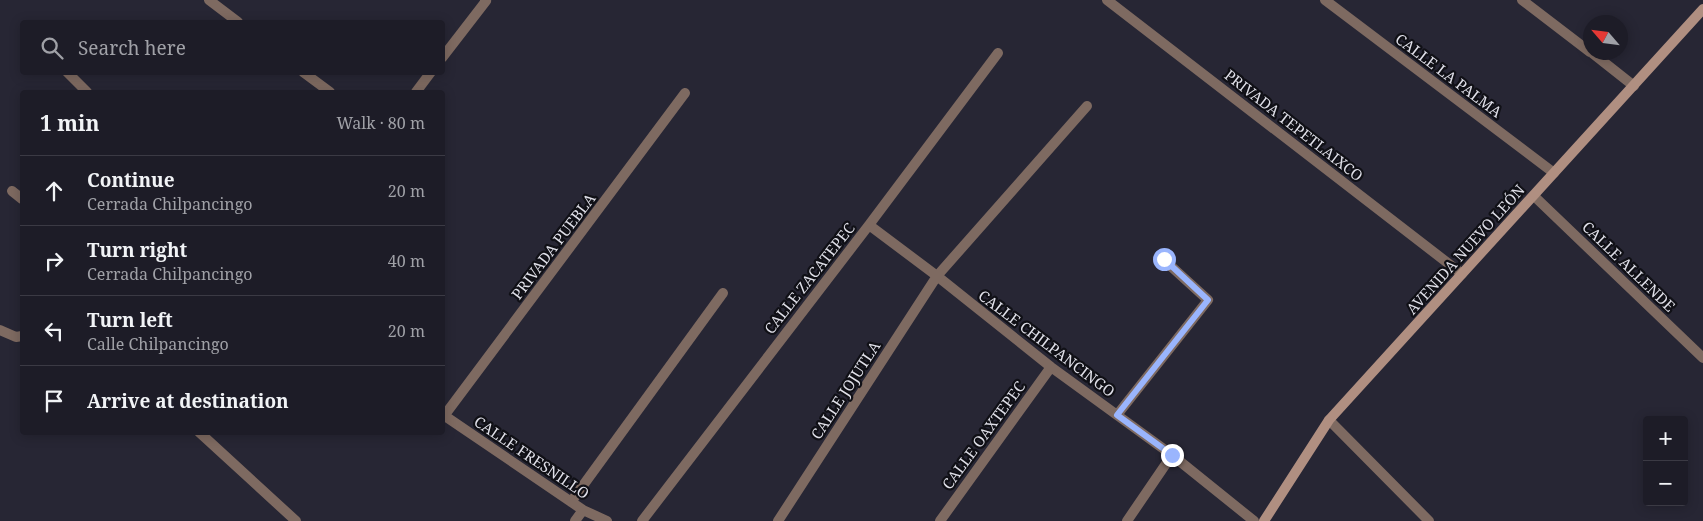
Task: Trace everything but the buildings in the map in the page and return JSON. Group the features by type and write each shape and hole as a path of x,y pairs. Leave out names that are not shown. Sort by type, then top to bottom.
{"main road":[{"name":"AVENIDA NUEVO LEÓN","path":"1264,521 1329,420 1703,8"}],"street":[{"path":"209,0 235,20"},
{"path":"445,54 485,0"},
{"name":"PRIVADA TEPETLAIXCO","path":"1107,0 1462,274"},
{"name":"CALLE LA PALMA","path":"1325,0 1554,173"},
{"path":"1522,0 1583,46"},
{"name":"CALLE ZACATEPEC","path":"642,521 998,53"},
{"path":"1601,60 1634,86"},
{"path":"70,75 84,90"},
{"path":"307,75 327,90"},
{"path":"418,90 429,75"},
{"name":"PRIVADA PUEBLA","path":"445,412 685,93"},
{"name":"CALLE JOJUTLA","path":"778,521 937,276 1087,106"},
{"path":"12,191 20,197"},
{"name":"CALLE ALLENDE","path":"1534,196 1703,358"},
{"name":"CALLE CHILPANCINGO","path":"869,225 937,276 1051,367 1172,455 1254,521"},
{"path":"1117,415 1208,300 1164,259"},
{"path":"571,502 722,293"},
{"path":"0,330 20,336"},
{"name":"CALLE OAXTEPEC","path":"940,521 1051,367"},
{"name":"CALLE FRESNILLO","path":"445,416 583,510 607,521"},
{"path":"1329,420 1429,521"},
{"path":"202,435 296,521"},
{"path":"1127,521 1172,455"},
{"path":"575,521 583,510"}],"route":[{"path":"1164,259 1208,300 1117,415 1172,455"}]}
